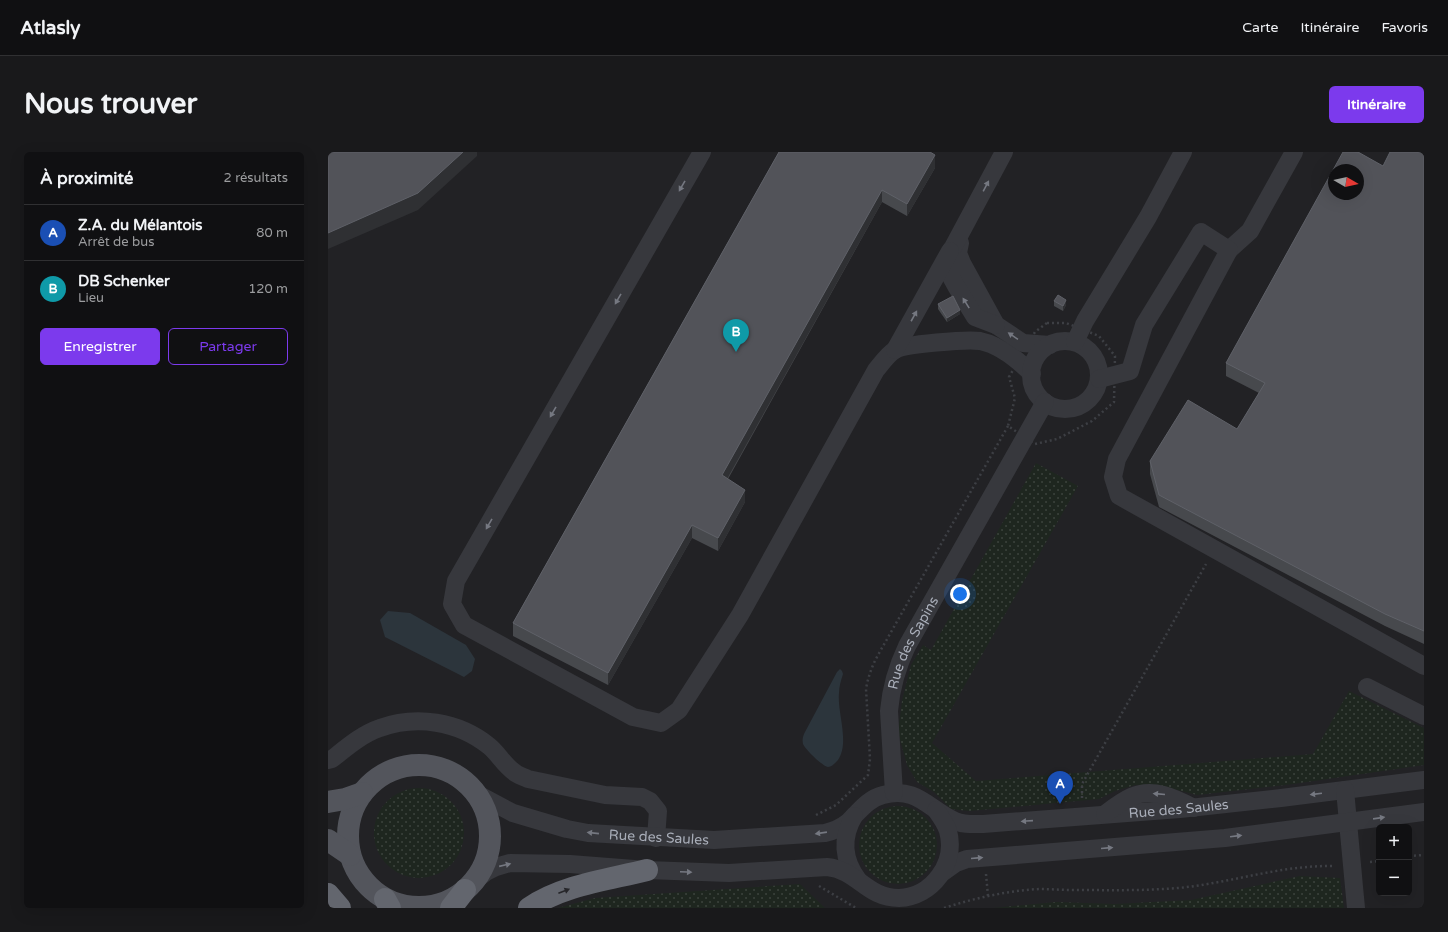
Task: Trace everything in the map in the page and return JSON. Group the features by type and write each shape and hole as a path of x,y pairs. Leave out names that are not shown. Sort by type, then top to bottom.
{"highway":[{"path":"529,908 538,902 567,890 647,870"},
{"path":"452,908 468,887"},
{"path":"328,894 340,908"}],"main road":[{"path":"418,765 440,768 459,778 468,785 480,800 489,829 488,848 482,867 468,887 449,900 440,904 426,907 388,904 366,884 356,869 350,855 348,834 349,823 356,802 362,793 369,785 387,773 402,767 418,765"},
{"path":"328,802 345,799 362,793"},
{"path":"328,840 350,855"}],"street":[{"path":"702,152 456,581 452,604 464,625 633,717 661,723 679,710 740,615 876,370 895,350 951,251 1004,152"},
{"path":"951,251 951,277 975,317 996,325 1023,343 1050,345 1078,336 1148,217 1184,152"},
{"path":"1294,152 1250,231 1229,250 1116,459 1113,477 1119,496 1424,666"},
{"path":"964,226 958,253 996,325"},
{"path":"1050,345 1037,357 1033,365 1032,382 1035,390 1045,402 1056,407 1067,408 1079,406 1092,395 1098,384 1107,377 1130,371 1144,325 1201,232 1229,250"},
{"path":"1078,336 1085,348 1093,356 1098,367 1107,377"},
{"path":"895,350 927,343 980,341 997,348 1018,360 1032,374"},
{"name":"Rue des Sapins","path":"894,793 889,711 895,672 907,646 1045,402"},
{"path":"1367,687 1424,716"},
{"path":"328,760 332,759 362,736 379,728 416,720 443,724 466,732 489,746 517,774 528,779 605,795 642,797 650,801 658,811 656,838"},
{"name":"Rue des Saules","path":"468,785 497,805 538,821 567,829 588,833 656,838 714,840 825,833 836,830 846,824 860,809 874,799 882,795 894,793 907,794 926,801 936,810 957,822 982,824 1195,808 1424,780"},
{"path":"1345,790 1356,908"},
{"name":"Rue des Saules","path":"468,887 486,872 496,867 510,864 570,864 647,870 730,873 827,867 842,870 880,895 903,903 923,891 937,880 942,873 948,857 950,840 945,824 936,810"},
{"name":"Rue des Saules","path":"942,873 956,863 967,859 1225,838 1424,812"},
{"name":"Rue des Saules","path":"854,815 847,831 845,848 849,866 859,881"}],"path":[{"path":"1047,323 1066,324 1078,336 1099,336 1116,356 1107,377 1114,402 1092,421 1057,439 1035,444 1008,426 1015,398 1009,377 1035,332 1047,323"},
{"path":"1083,817 1082,784 1215,549"},
{"path":"1412,856 1424,855"},
{"path":"944,908 994,894 1037,890 1158,889 1215,882 1294,867 1352,866 1376,862"}],"shaded area":[{"path":"328,152 1424,152 1424,908 328,908"},
{"path":"1036,463 1078,486 932,743 976,781 1313,754 1349,691 1424,728 1424,765 1293,784 1197,795 1158,785 1135,785 1115,791 1099,799 969,811 951,809 934,792 917,782 907,765 898,732 902,701 911,665 923,645 931,650"},
{"path":"388,611 410,613 466,645 475,659 472,671 464,677 385,637 380,620"},
{"path":"840,669 843,674 839,688 839,701 843,745 838,760 832,766 828,767 822,764 804,746 803,736"},
{"path":"410,788 428,788 444,795 457,808 464,824 464,842 457,858 444,871 428,878 410,878 394,871 381,858 374,842 374,824 381,808 394,795"},
{"path":"890,806 906,806 920,812 931,823 937,837 937,853 931,867 920,878 906,884 890,884 876,878 865,867 859,853 859,837 865,823 876,812"},
{"path":"1300,876 1340,878 1344,908 993,908 1056,902 1115,904 1191,900"},
{"path":"800,884 825,908 558,908 595,898"}],"building":[{"path":"328,152 463,152 418,193 328,233"},
{"path":"779,152 930,152 935,155 907,204 882,190 722,475 745,490 718,538 692,525 608,673 513,623"},
{"path":"1343,152 1358,152 1383,166 1390,152 1424,152 1424,631 1385,614 1159,495 1150,461 1188,400 1237,429 1265,383 1226,363 1328,179 1328,200 1364,200 1364,164 1336,164"},
{"path":"1058,295 1066,300 1063,306 1054,301"},
{"path":"953,296 960,310 947,318 938,304"}],"place":[{"name":"DB Schenker","path":"736,352"},
{"name":"Z.A. du Mélantois","path":"1060,804"}]}
